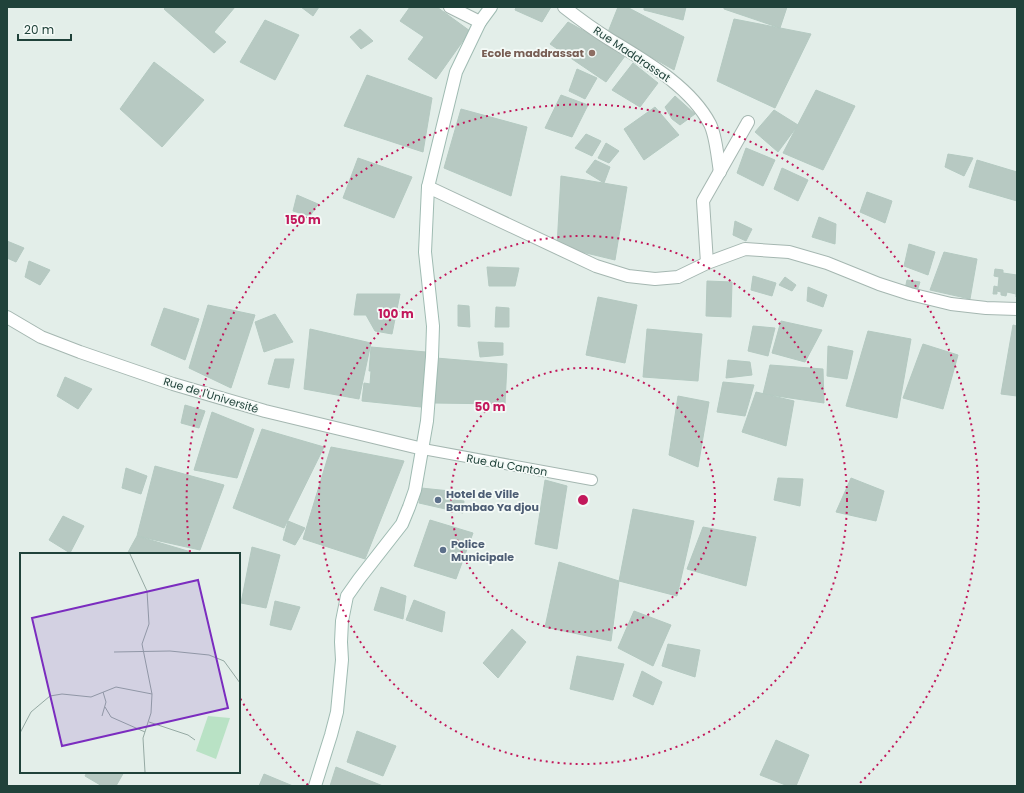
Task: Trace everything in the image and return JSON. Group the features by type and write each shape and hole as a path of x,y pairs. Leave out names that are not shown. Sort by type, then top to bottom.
{"street":[{"path":"450,7 480,22"},
{"path":"315,786 337,712 342,660 342,621 347,596 358,579 402,524 415,490 428,421 432,357 433,326 425,252 428,187 456,72 480,22 491,7"},
{"name":"Rue Maddrassat","path":"564,7 607,38 658,70 697,104 711,125 717,148 720,172"},
{"path":"707,263 703,201 748,122"},
{"path":"428,187 596,266 628,276 655,279 678,277 707,263 745,249 789,252 827,263 879,284 910,294 950,304 986,308 1017,309"},
{"name":"Rue de l'Université","path":"7,318 42,337 80,352 173,384 265,411 423,450"}],"lane":[{"name":"Rue du Canton","path":"423,450 592,480"}],"building":[{"path":"166,7 235,7 214,32 226,42 214,53 164,9"},
{"path":"301,7 319,7 313,16"},
{"path":"410,7 437,7 470,31 436,79 408,59 424,37 400,21"},
{"path":"516,7 551,7 542,22 515,10"},
{"path":"618,7 627,7 684,37 674,70 608,32"},
{"path":"644,7 686,7 683,20 644,10"},
{"path":"724,7 787,7 780,28 724,9"},
{"path":"734,19 811,34 775,108 717,81"},
{"path":"265,20 299,35 275,80 240,62"},
{"path":"568,22 625,56 606,82 550,44"},
{"path":"360,29 373,41 361,49 350,37"},
{"path":"154,62 204,100 162,147 120,109"},
{"path":"633,63 658,83 640,107 612,90"},
{"path":"577,69 597,78 585,99 569,91"},
{"path":"367,75 432,98 423,152 344,126"},
{"path":"816,90 855,106 823,170 783,153"},
{"path":"561,95 588,105 572,137 545,128"},
{"path":"675,96 695,114 680,125 672,119 665,107"},
{"path":"655,107 679,135 644,160 624,129"},
{"path":"461,109 527,127 511,196 444,168"},
{"path":"774,110 798,125 778,152 755,132"},
{"path":"586,134 601,141 592,156 575,148"},
{"path":"606,143 619,151 609,163 598,158"},
{"path":"746,148 775,160 763,186 737,173"},
{"path":"948,154 973,158 964,176 945,167"},
{"path":"358,158 412,177 394,218 343,198"},
{"path":"595,160 610,167 604,183 586,172"},
{"path":"977,160 1017,172 1017,201 969,187"},
{"path":"782,168 808,180 798,201 774,189"},
{"path":"561,176 627,187 615,260 557,246"},
{"path":"867,192 892,201 885,223 860,212"},
{"path":"297,195 318,204 310,216 293,211"},
{"path":"819,217 836,224 835,244 812,237"},
{"path":"735,221 752,229 746,241 733,235"},
{"path":"7,241 24,248 16,262 7,258"},
{"path":"909,244 935,252 928,275 904,266"},
{"path":"944,252 977,259 970,299 930,290"},
{"path":"29,261 50,270 40,285 25,277"},
{"path":"487,267 519,268 515,286 489,286"},
{"path":"995,269 1003,270 1003,273 1017,275 1017,298 1016,294 1007,292 1006,296 1001,295 1001,292 997,291 997,294 993,294 994,286 998,287 999,277 994,276"},
{"path":"753,276 776,283 772,296 751,290"},
{"path":"785,277 796,285 792,291 779,285"},
{"path":"907,280 920,282 917,291 905,289"},
{"path":"707,281 732,282 731,317 706,316"},
{"path":"808,287 827,295 823,307 807,301"},
{"path":"357,294 400,294 392,334 375,331 366,315 354,315"},
{"path":"598,297 637,305 625,363 586,355"},
{"path":"208,305 255,315 231,388 189,368"},
{"path":"458,305 469,306 470,327 458,326"},
{"path":"496,307 509,308 509,327 495,327"},
{"path":"164,308 199,319 185,360 151,345"},
{"path":"275,314 293,342 264,352 255,322"},
{"path":"781,321 822,330 805,362 772,353"},
{"path":"1013,325 1017,326 1017,396 1001,394"},
{"path":"753,326 775,328 768,356 748,351"},
{"path":"310,329 371,343 359,399 304,389"},
{"path":"647,329 702,334 698,381 643,377"},
{"path":"868,331 911,339 897,418 846,406"},
{"path":"478,342 503,343 503,355 480,357"},
{"path":"923,344 958,355 943,409 903,398"},
{"path":"828,346 853,351 847,379 827,376"},
{"path":"371,347 426,352 421,407 362,401 364,383 370,384 371,371 369,371"},
{"path":"436,358 507,364 505,404 433,403"},
{"path":"275,359 294,359 289,388 268,384"},
{"path":"728,360 750,362 752,375 726,378"},
{"path":"770,365 823,369 824,403 763,394"},
{"path":"65,377 92,389 78,409 57,396"},
{"path":"723,382 754,385 745,416 717,412"},
{"path":"756,392 794,401 786,446 742,432"},
{"path":"678,396 709,402 698,467 669,455"},
{"path":"185,405 205,411 199,428 181,423"},
{"path":"212,412 254,429 237,478 194,470"},
{"path":"262,429 324,447 284,528 233,508"},
{"path":"331,447 404,461 365,559 303,539"},
{"path":"155,466 224,485 200,550 137,536"},
{"path":"126,468 147,476 141,494 122,488"},
{"path":"778,478 803,479 800,506 774,500"},
{"path":"851,478 884,491 876,521 836,512"},
{"path":"545,480 567,486 557,549 535,544"},
{"name":"Hotel de Ville Bambao Ya djou","path":"421,488 450,491 450,499 464,501 463,513 419,503"},
{"path":"633,509 694,521 677,596 619,581"},
{"path":"63,516 84,526 70,553 49,540"},
{"name":"Police Municipale","path":"430,520 473,533 456,579 414,566"},
{"path":"288,521 305,528 295,545 283,540"},
{"path":"703,527 756,537 746,586 687,569"},
{"path":"137,536 191,552 191,553 128,553"},
{"path":"252,547 280,555 266,608 241,603"},
{"path":"559,562 619,581 611,641 545,627"},
{"path":"381,587 406,596 403,619 374,610"},
{"path":"414,600 445,612 442,632 406,620"},
{"path":"275,601 300,607 291,630 270,625"},
{"path":"634,611 671,625 653,666 618,648"},
{"path":"512,629 526,642 498,678 483,663"},
{"path":"668,644 700,650 695,677 662,666"},
{"path":"577,656 624,664 613,700 570,689"},
{"path":"642,671 662,682 653,705 633,696"},
{"path":"357,731 396,746 383,776 347,762"},
{"path":"776,740 809,755 796,786 788,786 760,775"},
{"path":"336,767 383,786 330,786"},
{"path":"86,773 123,773 116,786 102,786 85,776"},
{"path":"264,774 293,786 259,786"}],"place":[{"name":"Ecole maddrassat","path":"592,53"},
{"name":"Hotel de Ville Bambao Ya djou","path":"438,500"},
{"name":"Police Municipale","path":"443,550"}]}
